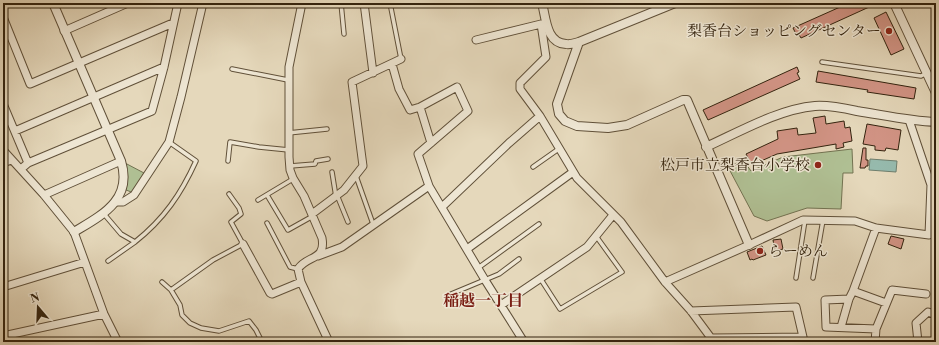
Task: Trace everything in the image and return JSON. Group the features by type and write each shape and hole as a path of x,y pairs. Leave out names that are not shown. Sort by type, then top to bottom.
{"street":[{"path":"52,3 108,130 124,172 122,189 115,202 104,214 74,232"},
{"path":"64,31 128,3"},
{"path":"21,169 28,163 152,111 164,67 178,3"},
{"path":"115,202 123,202 134,195 169,142 203,3"},
{"path":"302,3 289,67 288,80 288,134 290,166 293,178 304,196 322,238 322,251 318,256"},
{"path":"364,3 373,72"},
{"path":"542,3 546,57 520,84 520,89 540,116 573,172 621,222 665,282 691,311 710,341 803,337 796,307 691,311"},
{"path":"544,24 551,35 558,42 567,44 579,42 675,3"},
{"path":"894,3 936,93"},
{"path":"3,17 6,37 30,84 173,24"},
{"path":"476,40 544,24"},
{"path":"579,42 557,104 559,114 565,121 577,126 608,128 627,125 682,100 687,100 749,245"},
{"path":"312,215 344,190 363,166 352,82 401,59"},
{"path":"392,64 399,89 410,110 420,107 457,87 468,111 418,154 429,186 524,342"},
{"path":"15,131 164,67"},
{"path":"4,106 28,163"},
{"path":"706,147 776,115 801,108 830,106 909,120 936,122"},
{"path":"420,107 431,143"},
{"path":"442,207 509,143 540,116"},
{"path":"665,282 805,220 855,221 876,228 929,236 934,185 909,120"},
{"path":"3,150 44,195 74,232 104,314 118,342"},
{"path":"3,162 12,160"},
{"path":"44,195 121,161"},
{"path":"467,249 573,172"},
{"path":"329,342 301,282 298,269 300,265 342,247 429,186"},
{"path":"501,305 587,247 614,215"},
{"path":"841,327 849,299 876,228"},
{"path":"243,244 270,293 272,294 301,282"},
{"path":"3,287 85,262"},
{"path":"875,342 876,329 892,290 926,294"},
{"path":"853,291 886,303"},
{"path":"849,299 825,300 826,327 876,329"},
{"path":"918,342 916,323 928,312 936,315"},
{"path":"3,336 104,314"}],"lane":[{"path":"341,3 344,34"},
{"path":"390,3 401,59"},
{"path":"822,62 920,76 927,73"},
{"path":"232,69 288,80"},
{"path":"288,134 327,129"},
{"path":"108,261 147,233 167,213 188,178 196,161 169,142"},
{"path":"228,161 230,142 289,150"},
{"path":"533,167 560,148"},
{"path":"290,166 315,164 316,160 328,159"},
{"path":"332,172 336,196 348,222"},
{"path":"356,175 374,226"},
{"path":"258,200 293,178"},
{"path":"171,290 213,260 243,244 231,222 241,214 239,208 229,194"},
{"path":"267,194 288,230 312,215"},
{"path":"104,214 121,234 135,242"},
{"path":"796,278 805,220"},
{"path":"813,278 823,220"},
{"path":"267,223 290,267 298,269"},
{"path":"478,268 539,224"},
{"path":"540,278 560,309 622,272 596,236"},
{"path":"451,294 500,274 519,259"},
{"path":"162,282 171,290 180,305 182,315 190,323 201,328 219,331 249,322 256,330 262,342"}],"green space":[{"path":"852,149 853,173 843,173 841,209 807,208 767,221 754,216 728,167 743,160 751,171 783,157"},
{"path":"125,163 144,173 134,193 126,190 127,172"}],"water":[{"path":"870,159 897,161 896,172 869,170"}],"building":[{"path":"849,3 878,3 801,38 798,33 796,34 793,28"},
{"path":"886,12 904,49 891,55 874,18"},
{"path":"797,67 799,72 797,73 800,79 708,120 703,110"},
{"path":"818,71 916,88 914,99 816,82"},
{"path":"825,116 826,124 844,121 845,128 850,127 852,141 843,143 844,147 836,149 836,144 777,154 752,165 746,154 778,139 777,131 797,128 798,135 816,133 813,118"},
{"path":"867,124 901,130 898,150 886,148 885,151 875,150 875,146 863,144"},
{"path":"863,148 866,148 866,160 868,160 868,166 865,168 860,168"},
{"path":"891,236 904,239 901,249 888,244"},
{"path":"781,239 783,249 775,251 773,240"},
{"path":"762,246 766,255 750,260 747,252"}],"place":[{"name":"梨香台ショッピングセンター","path":"889,31"},
{"name":"松戸市立梨香台小学校","path":"818,165"},
{"name":"らーめん","path":"760,251"}],"district":[{"name":"稲越一丁目","path":"483,301"}]}
